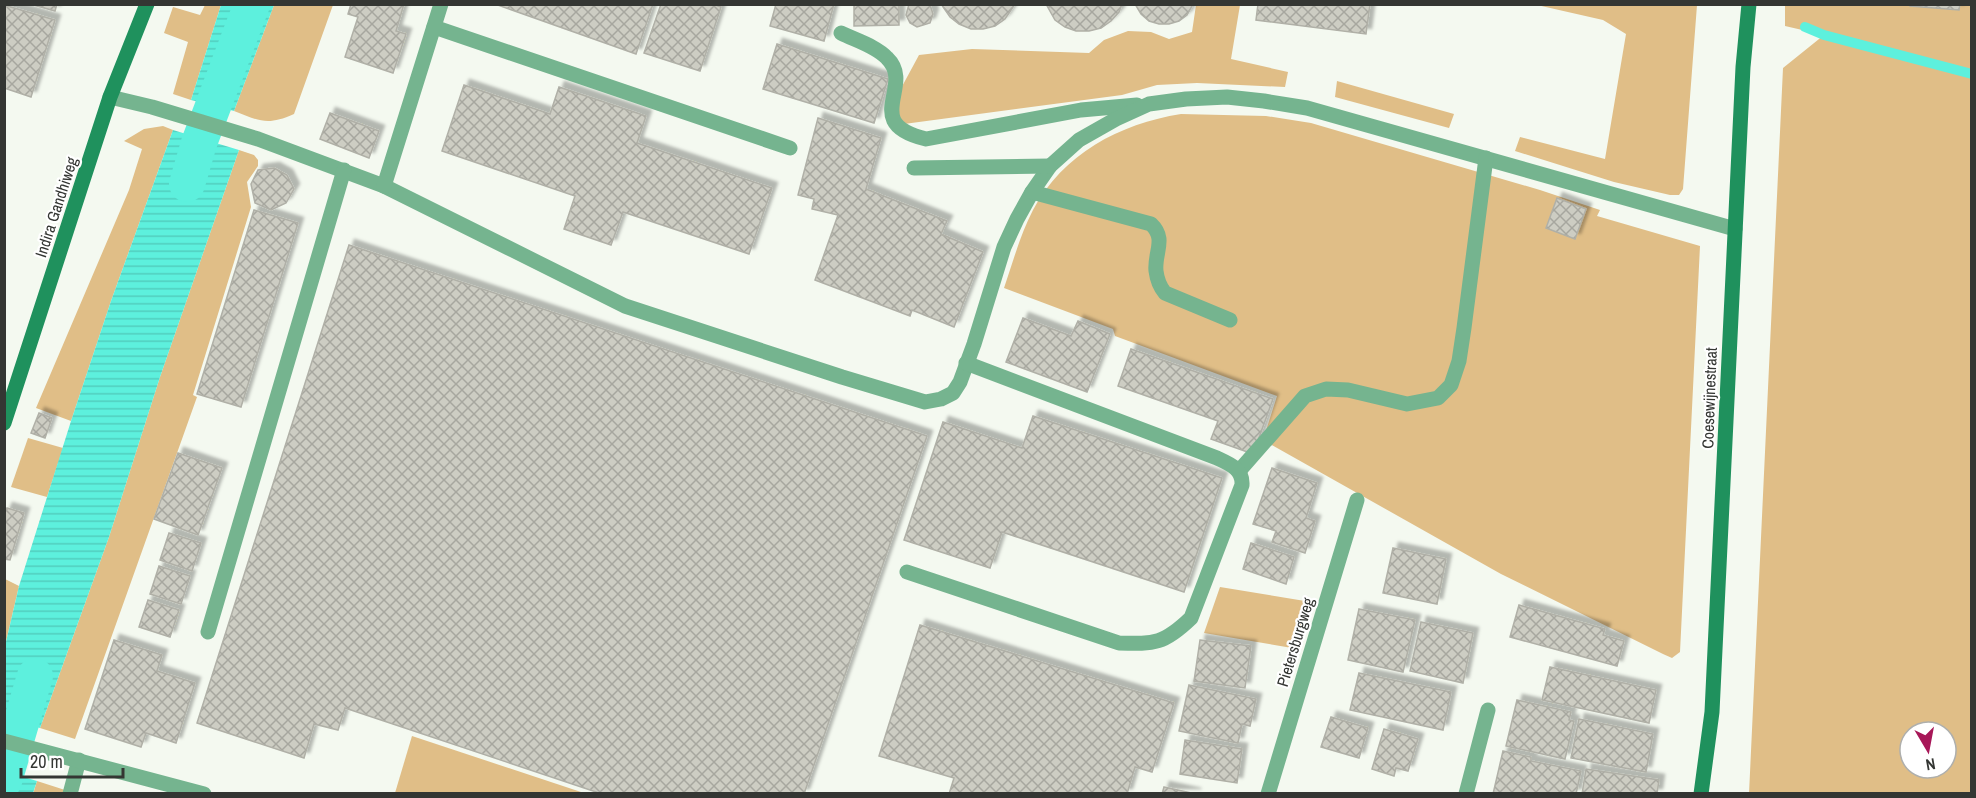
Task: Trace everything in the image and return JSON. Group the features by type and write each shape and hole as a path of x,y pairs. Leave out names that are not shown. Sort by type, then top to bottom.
{"main road":[{"name":"Indira Gandhiweg","path":"4,423 110,97 147,4"},
{"name":"Coesewijnestraat","path":"1701,794 1712,711 1743,67 1749,4"}],"street":[{"path":"384,186 441,4"},
{"path":"434,27 790,148"},
{"path":"841,33 887,57 893,66 895,88 892,100 893,120 896,126 909,135 926,139 1081,110 1186,99 1264,100 1307,108 1735,229"},
{"path":"110,97 152,107 258,140 384,186 624,306 925,402 941,399 953,393 960,382 1004,247 1032,192 1050,166 1079,140 1149,104"},
{"path":"1239,471 1305,396 1326,389 1347,390 1407,404 1438,398 1451,385 1459,361 1486,158"},
{"path":"914,168 1050,166"},
{"path":"208,632 344,170"},
{"path":"1032,192 1151,225 1157,229 1161,244 1155,270 1165,293 1230,320"},
{"path":"907,572 1119,643 1151,644 1176,633 1191,618 1242,485 1239,471 1217,458 966,363"},
{"name":"Pietersburgweg","path":"1268,794 1357,500"},
{"path":"1466,794 1488,710"},
{"path":"4,741 204,794"},
{"path":"70,794 79,760"}],"shaded area":[{"path":"205,5 221,5 191,100 173,94 188,42 164,33 173,7 200,15"},
{"path":"274,5 333,5 294,114 277,120 264,121 234,111"},
{"path":"1196,5 1240,5 1231,59 1288,72 1285,87 1197,83 1157,85 1122,95 904,124 898,120 899,92 919,55 972,49 1089,53 1104,40 1128,31 1151,32 1169,39 1192,32"},
{"path":"1537,5 1697,5 1683,189 1679,195 1614,182 1515,151 1520,137 1605,159 1626,34 1603,20"},
{"path":"1785,5 1971,5 1971,793 1749,794 1783,68 1824,35 1785,26"},
{"path":"1337,81 1454,114 1449,128 1335,97"},
{"path":"1181,114 1266,116 1311,123 1540,190 1600,210 1597,216 1700,246 1680,652 1672,658 1501,574 1263,440 1277,396 1115,336 1113,329 1004,288 1028,219 1045,190 1060,173 1095,145 1115,134 1136,125"},
{"path":"163,126 173,130 111,301 71,421 36,408 129,190 142,149 124,141 144,129"},
{"path":"239,150 254,155 258,160 258,166 247,182 251,207 193,395 197,397 75,739 40,728 109,537 160,377"},
{"path":"28,438 63,448 47,497 11,487"},
{"path":"5,579 19,586 5,646"},
{"path":"1220,587 1311,602 1298,649 1204,633"},
{"path":"412,736 584,793 395,793"},
{"path":"37,781 65,790 64,793 33,794"}],"water":[{"path":"221,5 274,5 234,111 191,100"},
{"path":"173,130 239,150 160,377 109,537 40,728 5,718 5,646 19,586 71,421 111,301"},
{"path":"4,771 37,781 33,793 5,793"}],"building":[{"path":"30,4 57,4 55,11"},
{"path":"351,4 404,4 396,31 406,34 393,73 345,57 358,17 348,14"},
{"path":"495,4 653,4 636,54"},
{"path":"661,4 713,4 721,7 700,71 644,53"},
{"path":"776,4 834,4 824,41 770,26"},
{"path":"854,4 899,4 899,25 854,26"},
{"path":"909,4 930,5 933,14 930,23 917,27 910,23 906,15"},
{"path":"941,4 1015,4 1005,19 995,26 971,29 950,17"},
{"path":"1046,4 1122,4 1119,12 1101,28 1076,31 1055,20"},
{"path":"1135,4 1193,4 1187,15 1179,21 1159,24 1149,21"},
{"path":"1258,4 1370,4 1366,34 1256,20"},
{"path":"1910,4 1960,4 1959,10 1910,6"},
{"path":"4,5 55,20 31,97 4,88"},
{"path":"777,44 888,79 874,123 763,89"},
{"path":"464,85 550,114 559,87 646,116 637,143 772,188 749,254 623,212 611,245 564,229 575,196 442,151"},
{"path":"330,113 379,131 369,158 320,139"},
{"path":"818,118 881,138 866,189 947,221 941,234 983,252 954,327 912,310 910,316 815,280 838,215 812,209 814,199 798,195"},
{"path":"274,168 287,175 294,189 286,203 271,210 255,203 251,184 258,170"},
{"path":"1557,198 1586,209 1575,239 1546,228"},
{"path":"254,210 298,223 241,407 197,394"},
{"path":"349,245 927,436 804,794 602,794 345,708 338,730 314,724 304,758 197,723"},
{"path":"1023,318 1071,336 1078,321 1110,334 1087,392 1006,362"},
{"path":"1131,349 1273,399 1253,454 1211,439 1218,421 1118,386"},
{"path":"39,413 52,418 45,438 31,433"},
{"path":"1033,416 1222,478 1184,592 1002,532 990,568 904,540 943,422 1022,448"},
{"path":"178,453 222,468 198,535 154,519"},
{"path":"1272,468 1317,483 1306,518 1315,521 1305,553 1272,542 1276,531 1253,524"},
{"path":"7,508 24,513 10,560 4,559 4,515"},
{"path":"169,533 201,543 192,571 160,560"},
{"path":"1251,543 1294,557 1286,584 1243,569"},
{"path":"1393,548 1446,559 1437,604 1383,593"},
{"path":"159,566 190,576 181,604 150,594"},
{"path":"148,600 179,610 170,637 139,627"},
{"path":"1519,605 1605,629 1603,635 1624,641 1617,666 1510,637"},
{"path":"1359,609 1415,620 1403,672 1348,660"},
{"path":"1421,622 1473,633 1463,683 1410,671"},
{"path":"920,625 1174,703 1152,772 1135,767 1127,794 949,794 954,778 879,756"},
{"path":"114,640 162,655 157,671 195,683 176,743 146,733 141,747 85,729"},
{"path":"1200,640 1251,646 1245,688 1194,681"},
{"path":"1550,667 1656,690 1649,723 1542,700"},
{"path":"1359,673 1451,692 1443,730 1350,710"},
{"path":"1189,685 1256,699 1250,726 1242,724 1238,743 1179,731"},
{"path":"1517,700 1571,712 1569,720 1574,721 1565,759 1506,746"},
{"path":"1331,717 1368,728 1359,758 1321,747"},
{"path":"1579,719 1653,734 1646,772 1571,758"},
{"path":"1384,729 1418,739 1408,771 1396,768 1394,776 1372,769"},
{"path":"1185,740 1242,749 1237,783 1180,774"},
{"path":"1503,751 1531,757 1531,761 1581,771 1576,794 1493,794"},
{"path":"1586,769 1659,780 1657,794 1582,794"},
{"path":"1164,787 1196,794 1162,794"}],"waterway":[{"path":"187,184 199,143 252,4"},
{"path":"1805,27 1824,35 1972,74"},
{"path":"4,781 35,676"}]}
